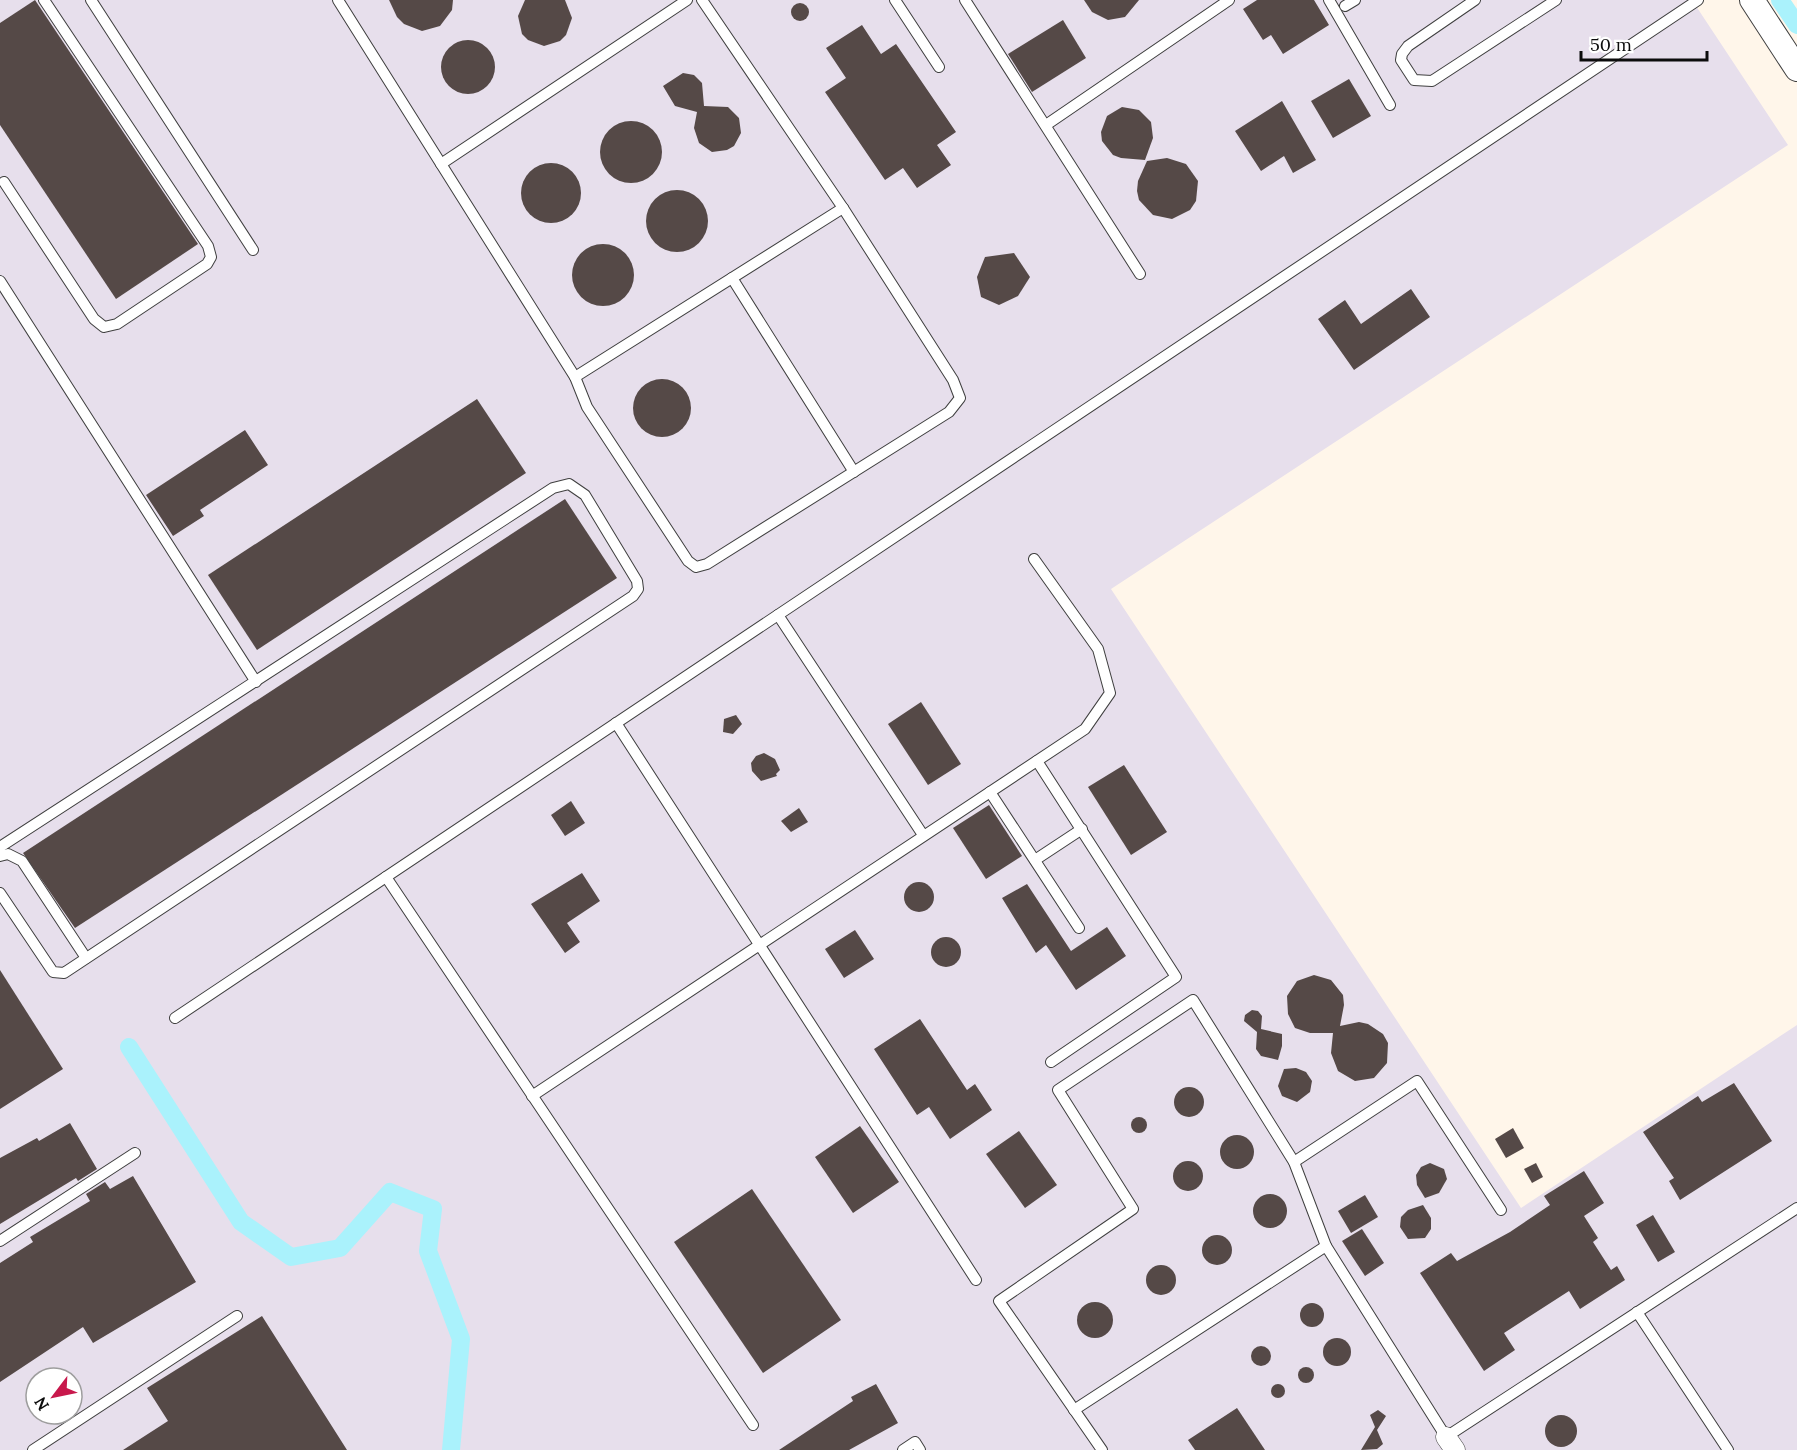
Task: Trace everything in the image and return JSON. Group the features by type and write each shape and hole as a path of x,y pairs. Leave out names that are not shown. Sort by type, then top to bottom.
{"street":[{"path":"1752,0 1797,69"}],"lane":[{"path":"1,180 94,319 104,327 117,324 207,264 211,257 208,246 44,0"},
{"path":"91,0 253,250"},
{"path":"338,0 575,377 587,407 687,561 696,567 707,564 949,412 960,398 954,380 843,208 702,0"},
{"path":"441,164 687,0"},
{"path":"895,0 939,67"},
{"path":"965,0 1140,274"},
{"path":"1046,125 1229,0"},
{"path":"1329,0 1390,105"},
{"path":"1475,0 1408,46 1401,60 1414,80 1432,81 1556,0"},
{"path":"175,1018 1698,0"},
{"path":"575,377 843,208"},
{"path":"732,278 854,472"},
{"path":"0,281 256,681"},
{"path":"0,847 553,488 570,484 585,495 637,581 638,589 633,596 64,974 53,972 0,893"},
{"path":"532,1096 1085,729 1110,693 1098,649 1034,559"},
{"path":"777,615 923,836"},
{"path":"616,723 976,1280"},
{"path":"1036,761 1083,829 1176,977 1052,1062"},
{"path":"990,792 1079,928"},
{"path":"1035,860 1083,829"},
{"path":"0,856 8,854 22,861 86,958"},
{"path":"386,877 753,1425"},
{"path":"1102,1450 999,1301 1133,1209 1058,1090 1193,1000 1294,1162 1326,1246 1451,1443 1637,1312 1797,1208"},
{"path":"1294,1162 1417,1081 1501,1210"},
{"path":"0,1241 135,1154"},
{"path":"1074,1410 1326,1246"},
{"path":"1637,1312 1728,1450"},
{"path":"33,1450 237,1316"},
{"path":"903,1450 915,1442 920,1450"}],"shaded area":[{"path":"0,0 1692,0 1788,145 1111,589 1521,1208 1797,1025 1797,1450 0,1450"}],"building":[{"path":"35,0 198,244 116,299 0,125 0,23"},
{"path":"389,0 453,0 452,10 440,26 422,31 404,24 397,17"},
{"path":"525,0 565,0 572,18 566,35 560,41 544,46 528,40 522,34 518,16"},
{"path":"1084,0 1139,0 1125,17 1108,20 1092,12"},
{"path":"1257,0 1314,0 1329,25 1283,54 1271,35 1263,40 1243,9"},
{"path":"796,3 804,3 809,8 807,19 796,21 791,16 791,8"},
{"path":"1063,20 1086,58 1032,92 1008,54"},
{"path":"862,25 881,54 896,44 956,132 937,145 951,165 917,188 903,168 885,180 825,92 846,78 826,48"},
{"path":"463,40 473,40 483,44 491,52 495,67 491,82 483,90 473,94 463,94 453,90 445,82 441,72 441,62 445,52 453,44"},
{"path":"683,73 694,75 702,83 704,106 728,107 739,118 741,133 734,146 727,150 712,152 699,143 694,128 697,112 675,106 663,86"},
{"path":"1349,79 1371,116 1333,138 1311,101"},
{"path":"1282,101 1316,160 1293,173 1284,156 1261,171 1235,131"},
{"path":"1122,107 1139,110 1151,122 1153,138 1145,160 1113,155 1102,141 1101,132 1107,116"},
{"path":"631,121 653,130 662,152 653,174 631,183 609,174 600,152 609,130"},
{"path":"1167,158 1186,164 1198,181 1196,201 1190,210 1172,219 1153,215 1139,200 1137,191 1138,181 1147,161"},
{"path":"551,163 572,172 581,193 572,214 551,223 530,214 521,193 530,172"},
{"path":"677,190 699,199 708,221 699,243 677,252 655,243 646,221 655,199"},
{"path":"603,244 625,253 634,275 625,297 603,306 581,297 572,275 581,253"},
{"path":"1014,253 1030,277 1018,296 999,305 981,297 977,277 985,257"},
{"path":"1411,289 1430,317 1354,370 1318,319 1345,300 1361,324"},
{"path":"656,379 668,379 683,387 691,402 691,414 683,429 668,437 656,437 641,429 633,414 633,402 641,387"},
{"path":"477,399 526,473 257,650 208,575"},
{"path":"245,430 268,465 200,510 204,516 173,536 146,495"},
{"path":"565,499 617,578 75,928 23,853"},
{"path":"921,702 961,764 928,785 888,724"},
{"path":"736,715 742,724 733,734 723,732 724,719"},
{"path":"764,753 775,759 780,770 777,776 761,781 752,771 751,763 756,756"},
{"path":"1124,765 1167,832 1131,855 1088,787"},
{"path":"571,801 585,823 565,836 551,815"},
{"path":"989,805 1022,856 986,879 953,828"},
{"path":"799,808 808,822 791,832 781,821"},
{"path":"582,873 600,901 567,923 580,942 565,953 531,904"},
{"path":"919,882 930,886 934,897 930,908 919,912 908,908 904,897 908,886"},
{"path":"1027,884 1071,951 1107,927 1126,956 1076,990 1046,945 1036,953 1002,898"},
{"path":"855,930 874,959 844,978 825,949"},
{"path":"946,937 957,941 961,952 957,963 946,967 935,963 931,952 935,941"},
{"path":"0,970 63,1069 0,1109"},
{"path":"1314,975 1331,980 1343,995 1344,1005 1340,1026 1359,1022 1368,1024 1383,1034 1388,1043 1387,1063 1374,1078 1355,1081 1338,1071 1331,1053 1333,1033 1310,1033 1295,1028 1288,1014 1287,996 1297,981"},
{"path":"1252,1010 1258,1011 1262,1016 1261,1029 1282,1034 1282,1046 1278,1060 1261,1056 1256,1049 1257,1032 1244,1021 1245,1015"},
{"path":"920,1019 967,1090 975,1084 992,1110 950,1139 929,1107 917,1115 874,1049"},
{"path":"1296,1068 1306,1072 1312,1081 1310,1092 1297,1102 1282,1096 1278,1086 1284,1069"},
{"path":"1734,1083 1772,1141 1680,1200 1669,1181 1674,1178 1643,1132 1698,1096 1702,1102"},
{"path":"1189,1087 1200,1091 1204,1102 1200,1113 1189,1117 1178,1113 1174,1102 1178,1091"},
{"path":"1136,1117 1142,1117 1147,1125 1145,1131 1136,1133 1131,1128 1131,1122"},
{"path":"70,1123 97,1169 78,1181 76,1178 0,1224 0,1158 37,1138 39,1141"},
{"path":"860,1126 899,1182 853,1213 815,1157"},
{"path":"1513,1128 1524,1148 1506,1158 1495,1139"},
{"path":"1019,1131 1057,1185 1025,1208 986,1154"},
{"path":"1237,1135 1249,1140 1254,1152 1249,1164 1237,1169 1225,1164 1220,1152 1225,1140"},
{"path":"1188,1161 1199,1165 1203,1176 1199,1187 1188,1191 1177,1187 1173,1176 1177,1165"},
{"path":"1430,1163 1444,1169 1447,1179 1439,1193 1425,1198 1417,1185 1416,1175 1421,1167"},
{"path":"1536,1163 1543,1177 1532,1183 1524,1169"},
{"path":"1584,1171 1604,1203 1584,1216 1598,1238 1593,1242 1611,1270 1617,1266 1625,1280 1580,1309 1569,1291 1504,1333 1515,1350 1484,1371 1420,1273 1451,1253 1457,1261 1510,1232 1550,1205 1544,1196"},
{"path":"133,1176 196,1282 93,1343 83,1327 0,1382 0,1263 33,1242 30,1237 90,1201 86,1194 105,1182 110,1189"},
{"path":"752,1189 841,1320 763,1373 674,1242"},
{"path":"1270,1194 1282,1199 1287,1211 1282,1223 1270,1228 1258,1223 1253,1211 1258,1199"},
{"path":"1365,1195 1378,1217 1351,1233 1338,1211"},
{"path":"1423,1205 1431,1218 1431,1229 1425,1238 1408,1239 1400,1227 1401,1217 1408,1210"},
{"path":"1653,1215 1675,1252 1658,1262 1636,1225"},
{"path":"1362,1229 1384,1263 1365,1276 1342,1241"},
{"path":"1217,1235 1228,1239 1232,1250 1228,1261 1217,1265 1206,1261 1202,1250 1206,1239"},
{"path":"1161,1265 1172,1269 1176,1280 1172,1291 1161,1295 1150,1291 1146,1280 1150,1269"},
{"path":"1095,1302 1108,1307 1113,1320 1108,1333 1095,1338 1082,1333 1077,1320 1082,1307"},
{"path":"1312,1303 1317,1304 1323,1310 1323,1320 1317,1326 1312,1327 1307,1326 1301,1320 1300,1315 1301,1310 1307,1304"},
{"path":"262,1316 347,1450 123,1450 168,1421 147,1388"},
{"path":"1337,1338 1347,1342 1351,1352 1347,1362 1337,1366 1327,1362 1323,1352 1327,1342"},
{"path":"1261,1346 1268,1349 1271,1356 1268,1363 1261,1366 1254,1363 1251,1356 1254,1349"},
{"path":"1306,1367 1312,1369 1314,1375 1312,1381 1306,1383 1300,1381 1298,1375 1300,1369"},
{"path":"876,1384 898,1423 849,1450 779,1450 853,1401 851,1397"},
{"path":"1278,1384 1283,1386 1285,1391 1283,1396 1278,1398 1273,1396 1271,1391 1273,1386"},
{"path":"1237,1408 1265,1450 1195,1450 1188,1440"},
{"path":"1378,1410 1386,1416 1377,1430 1383,1444 1377,1449 1361,1450 1375,1427 1370,1415"},
{"path":"1561,1415 1572,1420 1577,1431 1572,1442 1561,1447 1550,1442 1545,1431 1550,1420"}],"waterway":[{"path":"1780,0 1797,25"},
{"path":"129,1047 241,1222 291,1257 340,1248 390,1192 433,1209 428,1251 461,1339 451,1450"}]}
